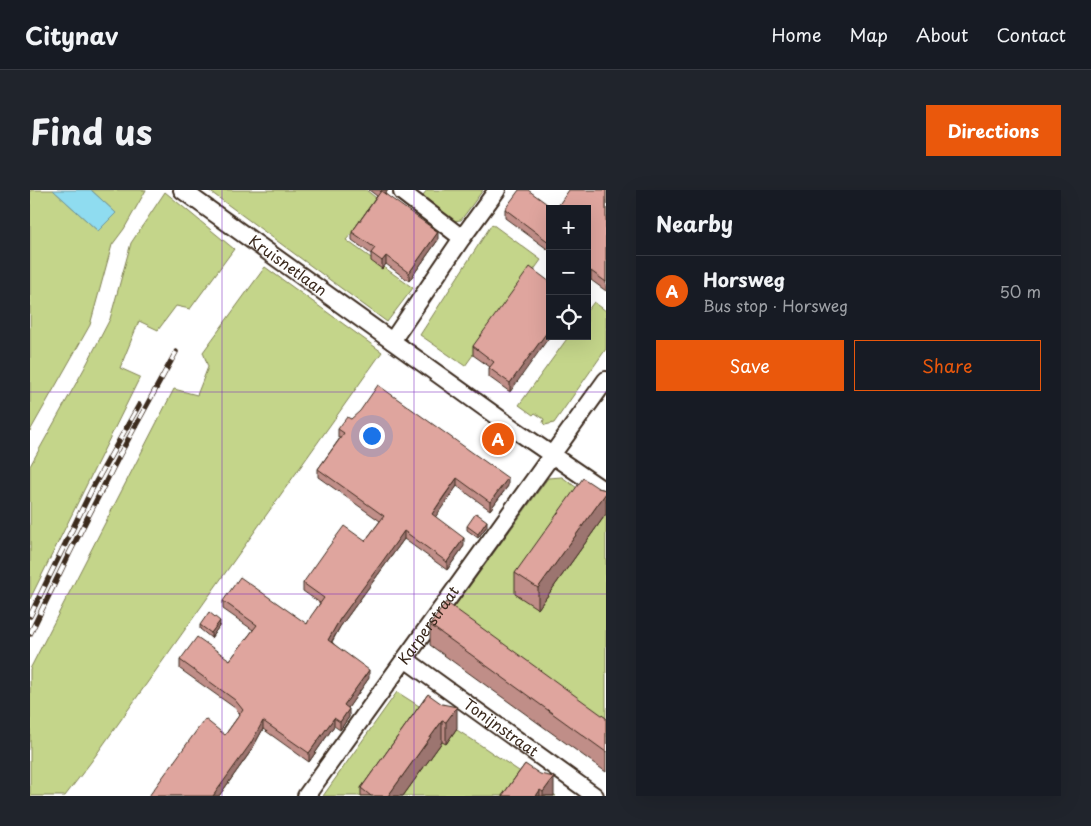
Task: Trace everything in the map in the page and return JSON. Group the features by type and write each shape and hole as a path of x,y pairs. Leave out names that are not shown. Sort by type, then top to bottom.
{"street":[{"name":"Kruisnetlaan","path":"182,190 606,492"},
{"path":"404,190 402,192 462,238"},
{"path":"392,341 462,238 498,190"},
{"name":"Karperstraat","path":"306,796 606,380"},
{"name":"Tonijnstraat","path":"405,659 595,796"}],"green space":[{"path":"30,190 53,190 98,231 116,213 91,190 146,190 124,229 112,245 90,325 30,431"},
{"path":"208,190 366,190 380,201 346,240 413,288 387,322"},
{"path":"427,190 483,190 461,220 453,221 423,195"},
{"path":"165,192 234,249 190,309 176,306 158,330 139,321 120,368 140,377 30,599 30,466 110,319 131,243"},
{"path":"492,224 541,260 465,366 420,335"},
{"path":"265,267 382,352 65,796 30,796 30,669 174,389 197,395 208,367 203,352"},
{"path":"594,302 606,311 606,349 554,423 545,425 543,423 544,419 535,413 533,415 519,405 566,340 591,340 591,306"},
{"path":"562,477 606,509 606,737 445,620 548,478"},
{"path":"397,692 479,744 556,796 323,796"}],"water":[{"path":"53,190 91,190 116,213 98,231"}],"building":[{"path":"519,190 528,190 549,205 546,205 546,240 505,209"},
{"path":"569,190 606,190 606,282 591,271 591,205 559,205"},
{"path":"381,191 438,232 409,273 386,256 382,261 371,253 375,248 352,232"},
{"path":"530,267 546,279 546,334 510,383 489,368 494,362 473,346"},
{"path":"378,385 508,478 490,502 457,478 432,514 464,538 447,562 404,531 340,619 328,640 369,670 344,705 349,709 340,722 334,718 309,753 263,721 251,743 213,796 149,796 205,719 225,735 243,710 235,700 180,660 197,637 230,660 257,625 223,601 240,577 307,624 324,598 303,583 327,549 344,526 365,541 384,516 318,469 344,433 338,429 347,417 351,419 360,411"},
{"path":"583,478 598,488 606,490 606,493 538,588 515,573"},
{"path":"476,513 487,521 478,534 467,526"},
{"path":"446,602 606,718 606,752 430,625"},
{"path":"209,612 220,621 211,633 200,625"},
{"path":"428,694 442,704 457,707 446,722 442,721 388,796 371,796 361,788"},
{"path":"525,764 540,774 554,777 543,792 540,790 536,796 502,796"}],"railway":[{"path":"30,634 119,456 176,352"},
{"path":"30,616 92,489 139,405"}],"place":[{"name":"Horsweg","path":"498,439"}]}
